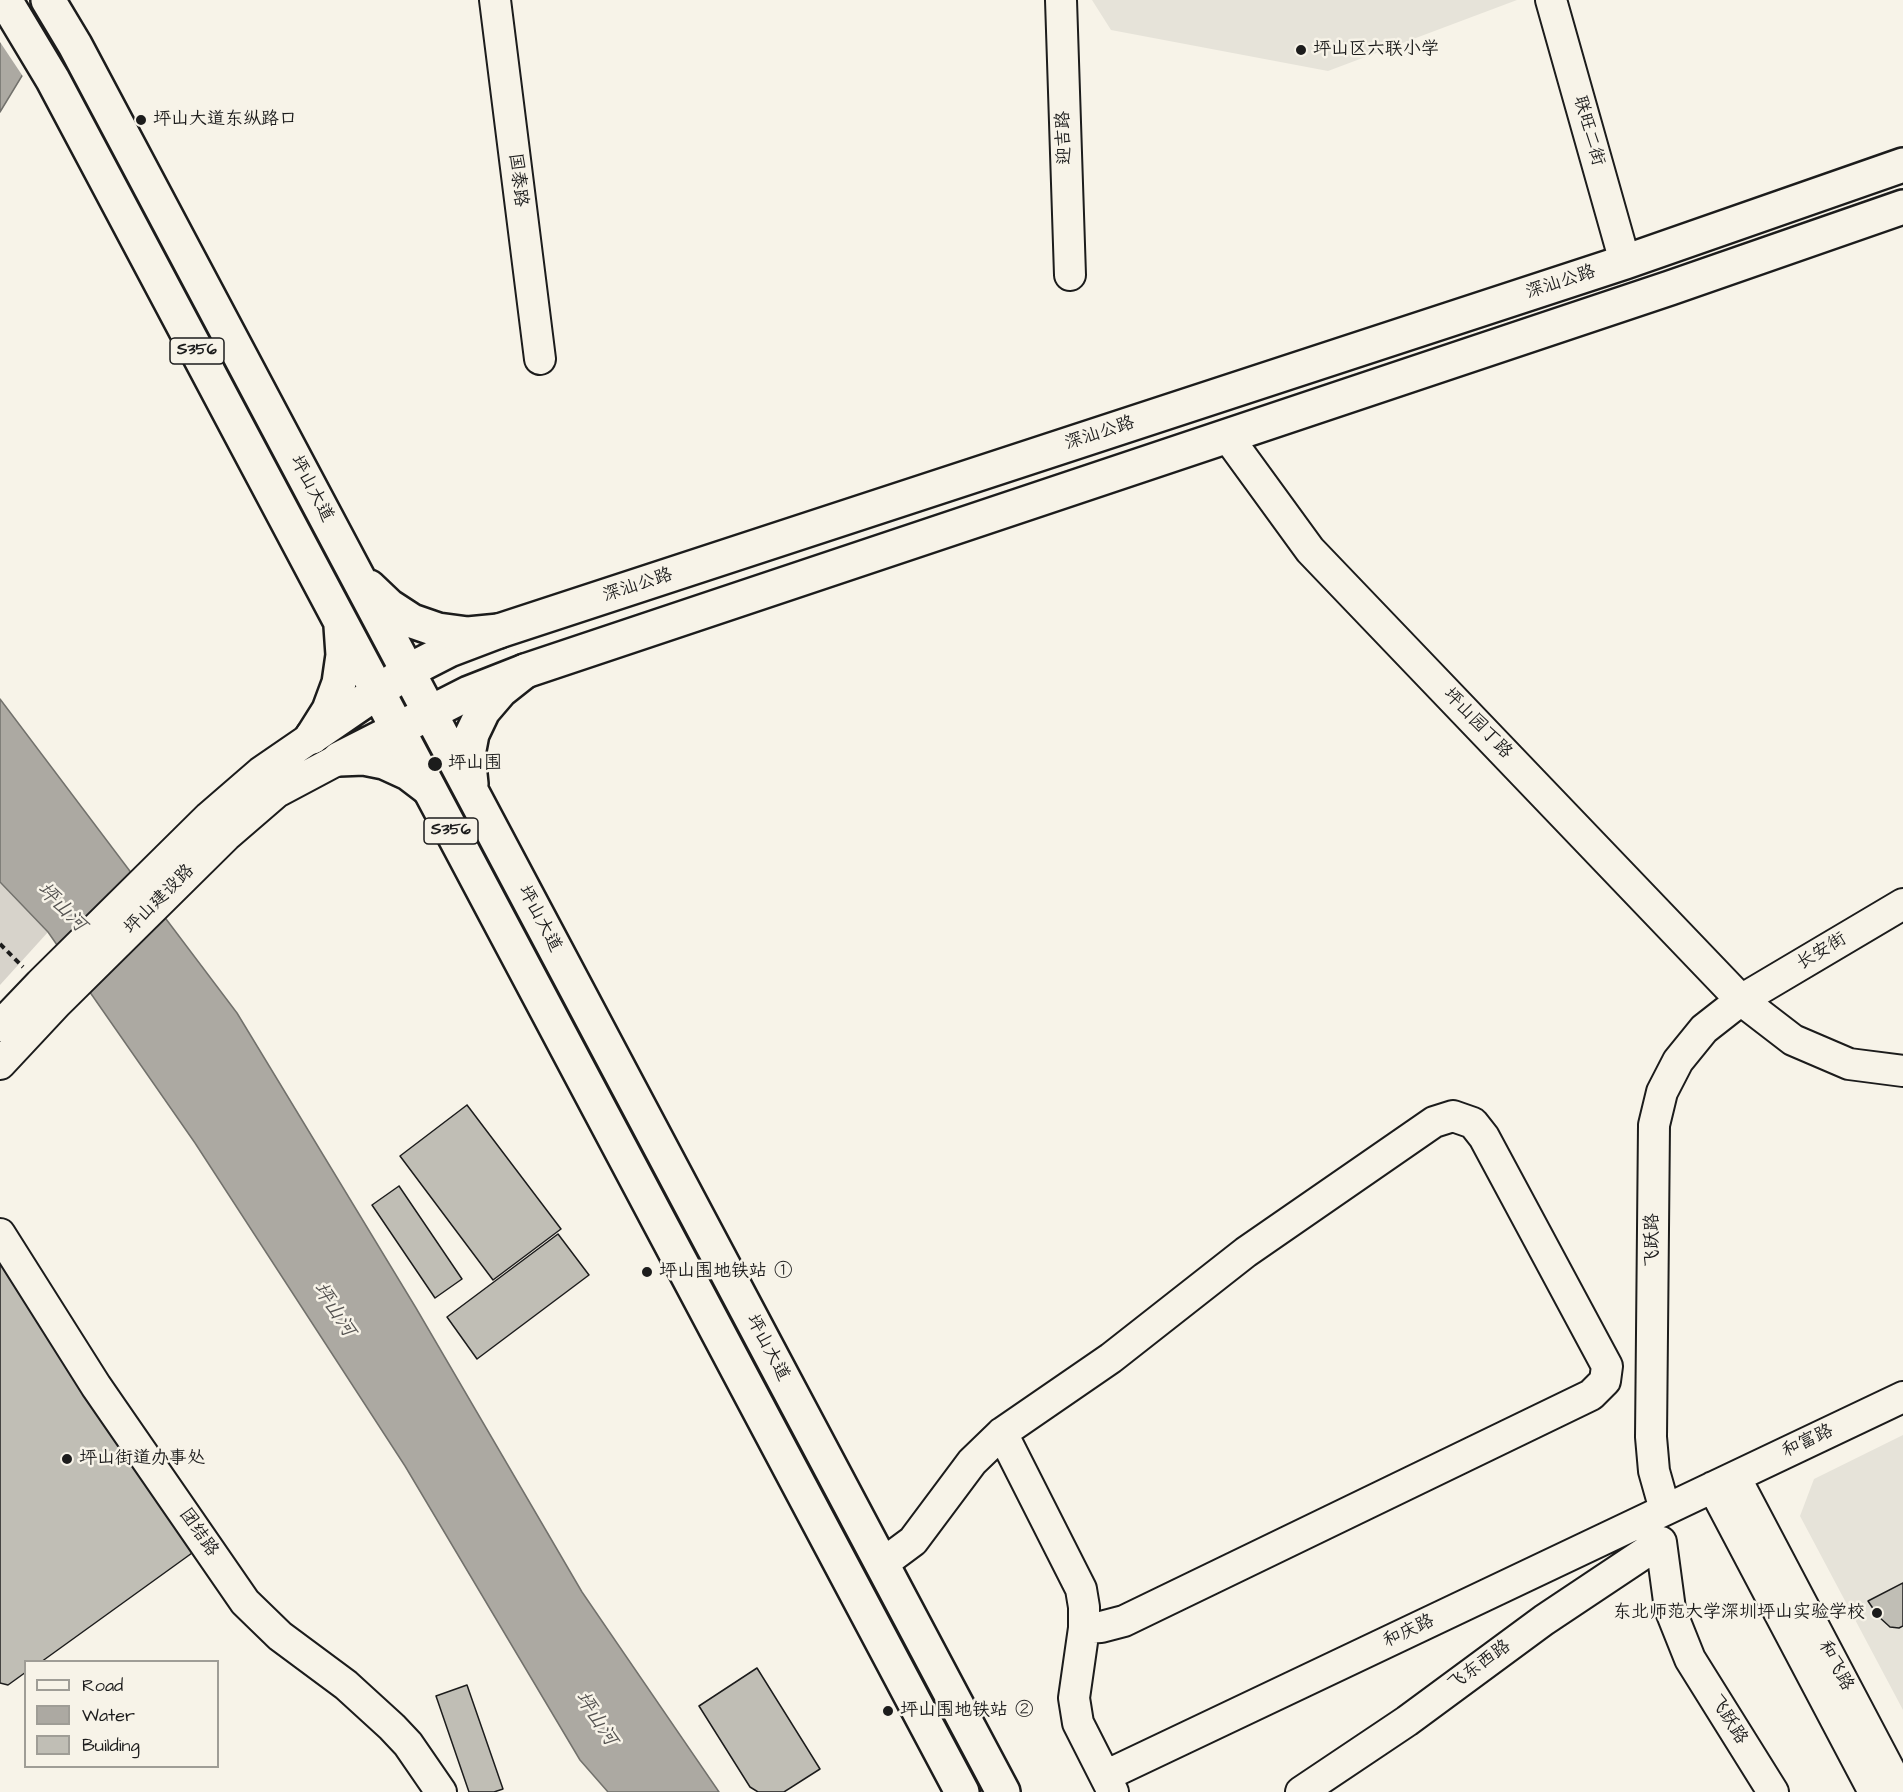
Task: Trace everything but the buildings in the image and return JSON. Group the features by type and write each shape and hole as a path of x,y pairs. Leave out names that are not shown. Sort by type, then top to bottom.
{"main road":[{"name":"坪山大道","path":"5,0 53,80 962,1792"},
{"name":"坪山大道","path":"48,0 75,45 1003,1792"},
{"name":"深汕公路","path":"312,737 408,671 449,650 500,631 1625,262 1903,165"},
{"path":"339,759 469,693 525,671 1670,288 1903,207"},
{"path":"352,567 389,606 412,621 438,630 468,634 500,631"},
{"path":"312,737 329,710 339,683 343,656 341,621"},
{"path":"476,800 469,778 468,755 472,734 483,711 501,690 525,671"},
{"path":"339,759 364,758 384,762 408,773 429,789"}],"street":[{"name":"国泰路","path":"495,0 540,359"},
{"name":"迎吉路","path":"1061,0 1070,275"},
{"name":"联旺二街","path":"1551,0 1625,262"},
{"name":"坪山园丁路","path":"1227,436 1311,550 1741,1000 1794,1040 1849,1064 1903,1071"},
{"name":"坪山建设路","path":"0,1064 49,993 158,885 209,817 261,772 312,737"},
{"name":"坪山建设路","path":"158,885 226,836 277,792 339,759"},
{"name":"长安街","path":"1741,1000 1903,904"},
{"name":"坪山建设路","path":"0,1026 49,993"},
{"name":"飞跃路","path":"1665,1510 1654,1471 1652,1437 1654,1125 1662,1092 1678,1061 1704,1029 1741,1000"},
{"path":"882,1564 914,1541 972,1462 1002,1433 1111,1358 1256,1245 1434,1122 1453,1116 1473,1123 1484,1137 1607,1366 1605,1381 1591,1395 1124,1621 1101,1627 1084,1628"},
{"name":"团结路","path":"0,1234 96,1386 245,1602 280,1636 346,1685 392,1727 408,1744 441,1792"},
{"name":"和富路","path":"1724,1482 1903,1397"},
{"path":"1002,1433 1081,1589 1084,1628 1074,1698 1078,1723 1109,1784"},
{"name":"和庆路","path":"1109,1784 1724,1482"},
{"name":"和飞路","path":"1724,1482 1874,1792"},
{"name":"和飞路","path":"1724,1482 1901,1792"},
{"name":"飞跃路","path":"1661,1542 1670,1610 1690,1659 1773,1792"},
{"name":"飞东西路","path":"1301,1792 1407,1721 1544,1620 1661,1542"}],"path":[{"path":"0,944 49,993"}],"shaded area":[{"name":"坪山区六联小学","path":"1092,0 1517,0 1328,71 1111,30"},
{"path":"0,882 48,932 0,985"},
{"name":"东北师范大学深圳坪山实验学校","path":"1903,1435 1903,1710 1800,1516 1814,1479"}],"water":[{"path":"0,0 68,0 0,112"},
{"name":"坪山河","path":"0,699 237,1013 416,1308 582,1592 719,1792 608,1792 580,1760 405,1466 195,1143 48,932 0,882"}],"pier":[{"path":"0,0 71,0 24,78 0,42"}],"place":[{"name":"坪山区六联小学","path":"1301,50"},
{"name":"坪山大道东纵路口","path":"141,120"},
{"name":"坪山围","path":"435,764"},
{"name":"坪山围地铁站 ①","path":"647,1272"},
{"name":"坪山街道办事处","path":"67,1459"},
{"name":"东北师范大学深圳坪山实验学校","path":"1877,1613"},
{"name":"坪山围地铁站 ②","path":"888,1711"}]}
